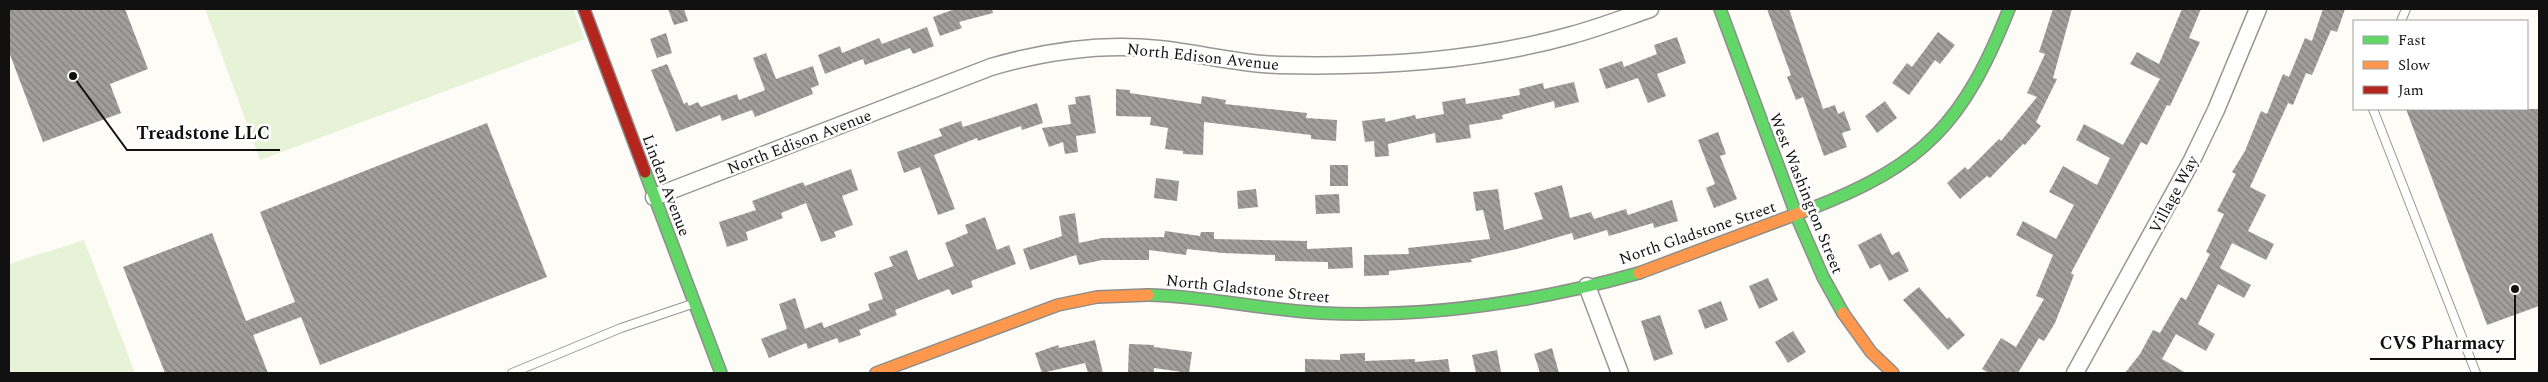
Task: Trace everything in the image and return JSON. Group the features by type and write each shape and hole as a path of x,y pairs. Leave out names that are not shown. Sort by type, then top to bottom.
{"street":[{"name":"Linden Avenue","path":"584,9 721,373"},
{"name":"North Edison Avenue","path":"654,197 991,67 1021,58 1090,48 1121,47 1159,49 1277,65 1407,64 1493,53 1562,38 1650,9"},
{"name":"West Washington Street","path":"1720,9 1796,214 1832,298 1854,331 1893,373"},
{"name":"North Gladstone Street","path":"876,373 1045,308 1093,297 1142,294 1246,307 1323,313 1414,312 1517,301 1587,286 1682,258 1850,195 1889,174 1942,129 1965,100 1984,70 2009,9"},
{"name":"Village Way","path":"2075,373 2192,160 2230,77 2258,9"},
{"path":"1587,286 1620,373"}],"lane":[{"path":"2373,110 2476,373"},
{"path":"512,373 621,328 694,303"}],"green space":[{"path":"205,9 573,9 585,39 260,160"},
{"path":"84,240 135,373 9,373 9,264"}],"building":[{"path":"9,9 125,9 148,69 110,84 121,113 43,142 9,52"},
{"path":"668,9 684,9 688,21 674,25"},
{"path":"955,9 992,9 993,13 959,22 962,28 940,36 933,17"},
{"path":"1767,9 1789,9 1823,109 1835,105 1838,114 1844,111 1851,130 1842,133 1847,147 1824,156 1803,97 1796,100 1787,77 1791,75"},
{"path":"2053,9 2072,9 2053,78 2057,79 2036,122 2041,126 2025,145 2023,144 1990,178 1987,176 1960,199 1947,183 1965,167 1968,170 1999,139 2001,141 2037,97 2027,93 2045,54 2039,52"},
{"path":"2182,9 2201,9 2189,38 2200,42 2170,106 2167,105 2147,145 2141,142 2071,273 2074,275 2055,323 2044,341 2039,338 2018,373 1989,373 1982,369 2001,338 2016,347 2044,299 2036,296 2053,255 2016,235 2023,221 2056,239 2074,205 2049,192 2063,166 2097,185 2110,158 2076,140 2084,124 2123,145 2160,79 2130,64 2137,52 2159,64"},
{"path":"2323,9 2345,9 2337,32 2331,30 2312,75 2306,73 2293,105 2288,103 2250,187 2266,195 2248,231 2274,244 2266,260 2232,243 2220,268 2251,285 2244,298 2218,284 2198,324 2215,334 2206,351 2176,334 2162,359 2186,373 2125,373 2140,354 2153,330 2160,333 2181,297 2186,300 2210,254 2206,252 2224,214 2217,211 2236,174 2232,172 2245,151 2261,111 2267,114 2283,74 2289,77 2305,38 2312,41"},
{"path":"927,27 934,46 913,54 910,48 865,65 863,59 825,74 818,55 840,46 842,53 879,38 882,44"},
{"path":"1938,32 1955,45 1940,64 1935,60 1909,95 1892,83 1907,63 1912,67"},
{"path":"666,33 672,53 657,58 650,39"},
{"path":"1677,37 1686,63 1657,74 1666,96 1648,103 1638,78 1606,89 1599,69 1622,61 1624,67 1657,54 1654,45"},
{"path":"766,53 776,79 813,66 819,85 811,88 813,94 755,117 752,110 722,121 720,115 676,132 651,70 667,64 684,104 687,102 689,106 698,102 701,107 737,94 739,100 765,90 753,58"},
{"path":"1574,82 1579,102 1555,108 1554,101 1502,115 1503,119 1469,125 1471,138 1436,143 1435,133 1388,144 1389,156 1375,157 1374,141 1365,142 1362,121 1385,118 1385,122 1415,115 1416,119 1444,114 1442,102 1465,98 1466,104 1520,95 1519,89 1543,83 1544,89"},
{"path":"1116,89 1130,90 1130,93 1201,104 1202,96 1226,100 1225,104 1307,113 1306,118 1337,120 1336,141 1311,139 1311,135 1204,122 1203,155 1183,154 1183,151 1165,149 1168,128 1150,125 1151,117 1116,116"},
{"path":"1090,95 1096,133 1076,136 1078,152 1065,154 1063,142 1049,147 1042,128 1071,124 1068,105 1076,104 1075,97"},
{"path":"1885,101 1897,118 1877,133 1865,116"},
{"path":"1037,103 1043,123 1022,130 1021,126 978,141 977,138 934,155 955,209 938,215 920,167 904,173 897,152 942,136 939,129 961,121 963,127"},
{"path":"2539,109 2539,306 2487,325 2406,110"},
{"path":"487,123 547,277 320,365 301,317 253,335 268,373 165,373 123,267 212,233 246,321 295,302 260,212"},
{"path":"1718,132 1726,154 1720,156 1737,199 1714,208 1706,188 1715,184 1698,140"},
{"path":"1330,165 1348,165 1348,186 1330,186"},
{"path":"851,169 858,190 842,196 853,225 834,232 836,237 821,242 806,203 781,213 783,218 746,232 748,240 727,247 719,222 756,210 752,201 803,182 805,186"},
{"path":"1156,178 1179,181 1177,201 1154,198"},
{"path":"1562,185 1570,218 1591,212 1594,219 1626,209 1628,215 1672,200 1678,221 1654,228 1653,223 1609,236 1607,230 1574,240 1572,233 1517,249 1471,259 1472,262 1389,271 1389,275 1364,276 1364,255 1409,254 1408,248 1490,239 1483,210 1476,211 1473,192 1498,189 1504,230 1543,219 1534,193"},
{"path":"1256,189 1258,207 1238,209 1237,191"},
{"path":"1339,194 1340,213 1316,214 1315,195"},
{"path":"1075,213 1079,243 1102,238 1164,237 1165,231 1200,236 1201,232 1214,232 1214,239 1307,241 1307,249 1352,247 1353,268 1328,269 1328,262 1275,261 1275,255 1223,253 1187,249 1186,255 1149,250 1149,260 1102,260 1079,265 1076,255 1030,270 1023,249 1062,236 1059,216"},
{"path":"985,217 997,250 1009,245 1016,264 971,281 973,287 952,295 949,289 895,310 897,315 859,330 861,335 839,343 837,338 808,349 806,343 769,358 761,339 787,329 779,304 795,298 805,329 822,322 824,328 870,310 868,304 883,299 874,273 893,266 889,257 907,250 918,280 954,266 945,243 968,233 965,225"},
{"path":"1881,233 1892,255 1899,251 1909,271 1889,281 1880,264 1870,269 1858,245"},
{"path":"1768,278 1778,300 1759,309 1749,286"},
{"path":"1919,287 1947,319 1949,317 1965,335 1948,350 1903,300"},
{"path":"1721,301 1728,320 1705,329 1698,310"},
{"path":"1660,315 1673,354 1654,361 1641,321"},
{"path":"1793,331 1806,352 1788,363 1775,342"},
{"path":"1095,340 1103,373 1088,373 1085,363 1042,373 1035,353 1058,345 1059,348"},
{"path":"1129,344 1154,345 1154,347 1192,352 1189,373 1154,368 1154,373 1128,373"},
{"path":"1552,348 1559,373 1540,373 1534,354"},
{"path":"1497,350 1501,372 1476,373 1472,355"},
{"path":"1365,353 1365,361 1415,359 1415,362 1448,359 1450,373 1305,373 1305,359 1340,360 1340,354"}],"traffic: fast":[{"path":"1720,9 1799,222 1823,277 1843,313"},
{"path":"1810,209 1883,175 1912,156 1936,135 1957,110 1975,82 2009,9"},
{"path":"645,172 721,373"},
{"path":"1148,295 1321,313 1401,313 1482,306 1521,300 1639,273"}],"traffic: slow":[{"path":"1639,273 1810,209"},
{"path":"876,373 1058,305 1097,297 1148,295"},
{"path":"1843,313 1871,352 1893,373"}],"traffic: jam":[{"path":"584,9 645,172"}],"place":[{"name":"Treadstone LLC","path":"73,76"},
{"name":"CVS Pharmacy","path":"2515,289"}]}
